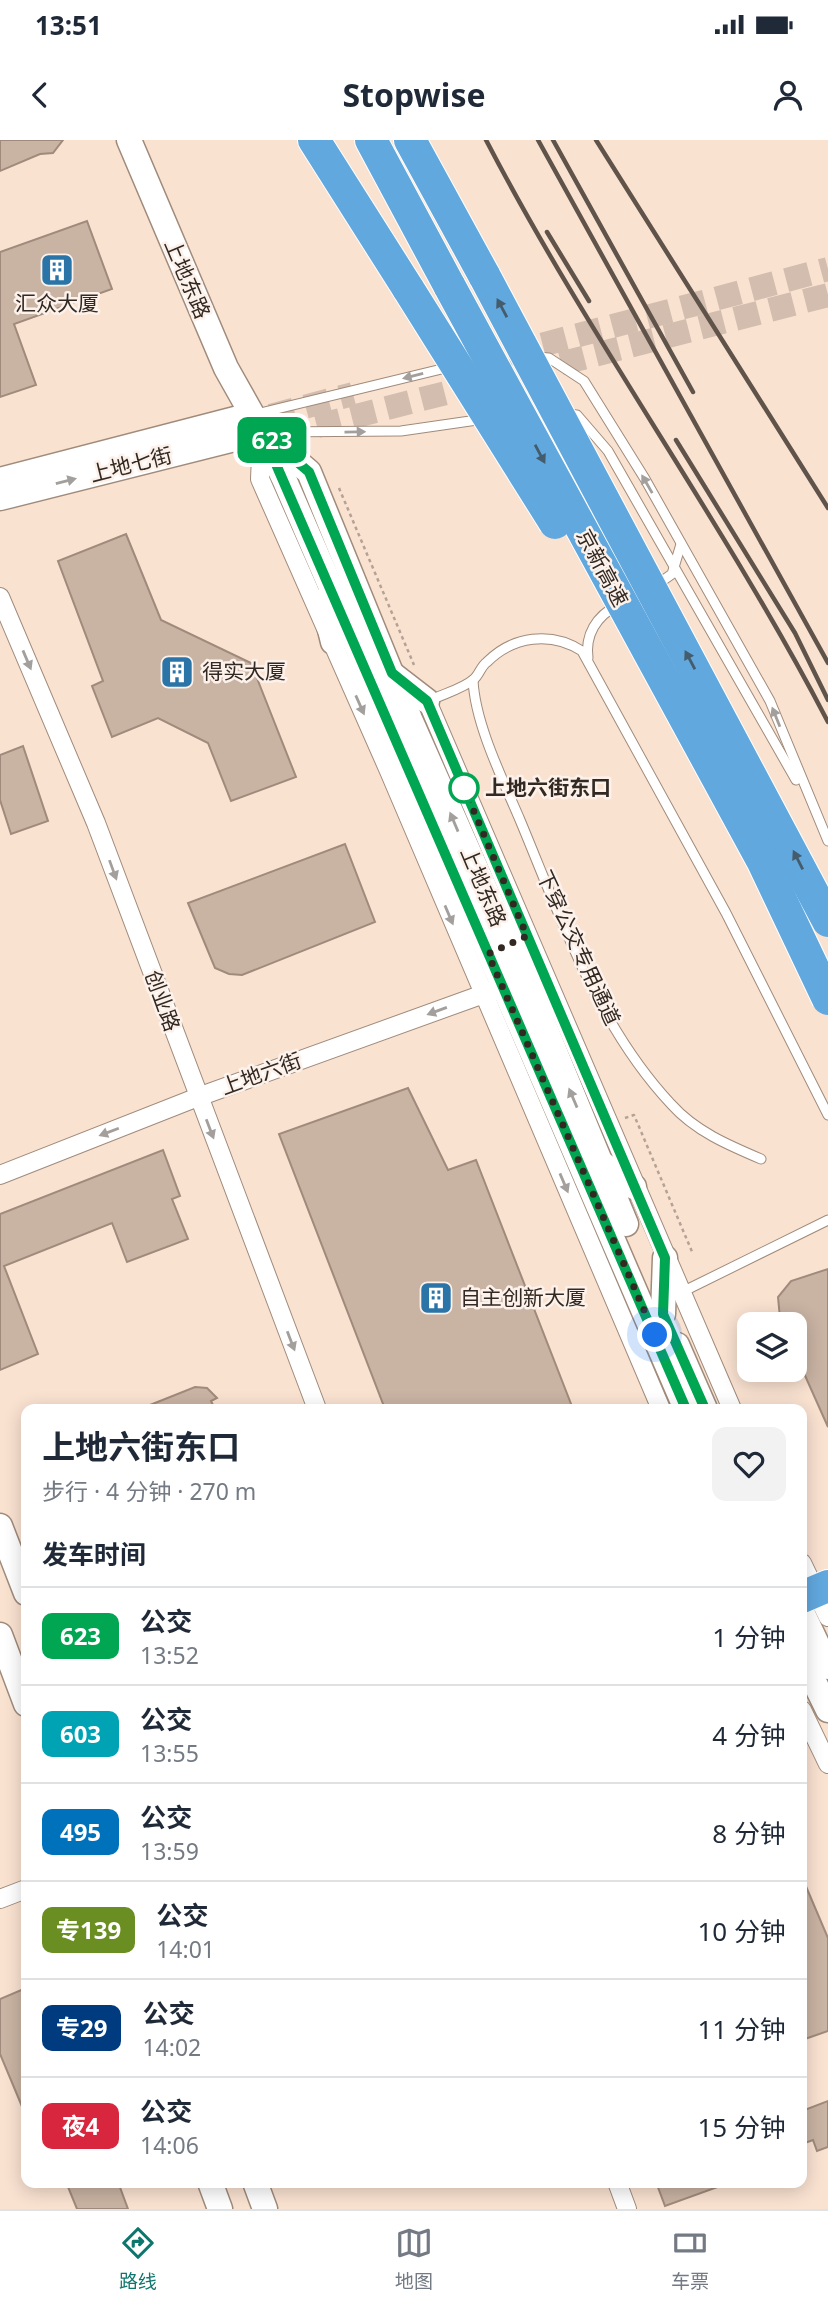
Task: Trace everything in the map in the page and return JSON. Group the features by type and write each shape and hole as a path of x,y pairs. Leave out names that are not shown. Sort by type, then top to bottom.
{"highway":[{"path":"314,140 560,529 700,787 821,985"},
{"name":"京新高速","path":"371,140 762,860 821,985"},
{"name":"京新高速","path":"410,140 828,921"}],"main road":[{"name":"上地东路","path":"129,140 202,315 256,424 498,949"},
{"name":"上地东路","path":"256,424 309,472 403,670 498,949 504,987 684,1404"},
{"name":"上地七街","path":"0,480 256,424"},
{"name":"上地七街","path":"0,498 256,424"},
{"path":"325,573 321,593 333,642"},
{"path":"403,670 427,701"},
{"name":"上地东路","path":"504,987 599,1161 703,1404"},
{"path":"599,1161 634,1187"},
{"path":"663,1314 665,1258"},
{"path":"0,1526 21,1581"},
{"path":"815,1601 828,1667"},
{"path":"0,1635 21,1691"},
{"path":"807,1667 828,1710"},
{"path":"212,2188 220,2209"},
{"path":"257,2188 265,2209"}],"street":[{"path":"256,424 260,479 333,642 498,949 634,1187 730,1404"},
{"name":"创业路","path":"0,597 96,824 315,1404"},
{"path":"427,701 498,949"},
{"path":"504,987 659,1404"},
{"name":"上地六街","path":"0,1175 198,1097 504,987"},
{"path":"807,1578 815,1601"},
{"path":"807,1720 828,1764"},
{"path":"0,1899 21,1891"},
{"path":"619,2188 627,2209"}],"lane":[{"path":"516,357 549,358 583,381 681,543 770,701 828,841"},
{"path":"479,363 504,359"},
{"path":"256,424 467,365"},
{"path":"538,411 577,415 608,451 676,567 752,708 810,803"},
{"path":"512,415 525,413"},
{"path":"256,424 401,431 499,416"},
{"path":"641,593 661,582 676,567 681,543"},
{"path":"588,660 586,644 590,631 610,609 631,598"},
{"path":"427,701 473,680 485,663 505,648 537,637 568,642 588,660 726,913 828,1115"},
{"name":"下穿公交专用通道","path":"473,680 477,708 508,792 597,996 626,1048 673,1107 704,1131 761,1159"},
{"path":"680,1293 828,1220"}],"path":[{"path":"309,472 337,484 403,670"},
{"path":"622,1119 634,1115 693,1254"}],"building":[{"path":"0,140 63,140 53,153 40,154 0,171"},
{"name":"汇众大厦","path":"87,221 112,289 14,324 36,385 0,397 0,252"},
{"name":"得实大厦","path":"126,534 161,620 251,663 296,777 231,801 208,743 158,718 112,737 92,686 103,681 58,561"},
{"path":"23,746 48,821 11,834 0,800 0,755"},
{"path":"345,844 375,922 242,975 229,974 215,968 188,903"},
{"name":"自主创新大厦","path":"408,1088 448,1170 476,1160 571,1404 383,1404 279,1134"},
{"path":"163,1150 180,1196 172,1199 188,1239 127,1262 112,1223 4,1266 38,1354 0,1370 0,1214"},
{"path":"828,1269 828,1427 807,1380 807,1312 779,1312 778,1297 791,1281"},
{"path":"195,1387 207,1388 217,1398 211,1401 212,1404 152,1404"},
{"path":"807,1889 828,1938 828,2031 807,2038"},
{"path":"21,1990 21,2104 0,2054 0,1999"},
{"path":"828,2101 828,2147 817,2151 813,2140 807,2142 807,2109"},
{"path":"68,2188 120,2188 128,2209 77,2209"},
{"path":"658,2188 715,2188 665,2206"}],"tunnel":[{"path":"473,363 828,269"},
{"path":"282,435 828,295"},
{"path":"236,425 353,394"}],"railway":[{"path":"486,140 526,214 745,575 828,722"},
{"path":"538,140 828,663"},
{"path":"553,140 693,392"},
{"path":"596,140 828,508"},
{"path":"547,232 589,301"},
{"path":"676,440 795,633 828,700"}],"bus line":[{"name":"623","path":"684,1404 262,432 309,472 392,673 427,701 665,1258 663,1314 703,1404"}],"place":[{"name":"汇众大厦","path":"57,270"},
{"name":"得实大厦","path":"177,672"},
{"name":"上地六街东口","path":"464,788"},
{"name":"自主创新大厦","path":"436,1298"}],"route":[{"path":"464,788 527,936 488,954 655,1335"}]}
